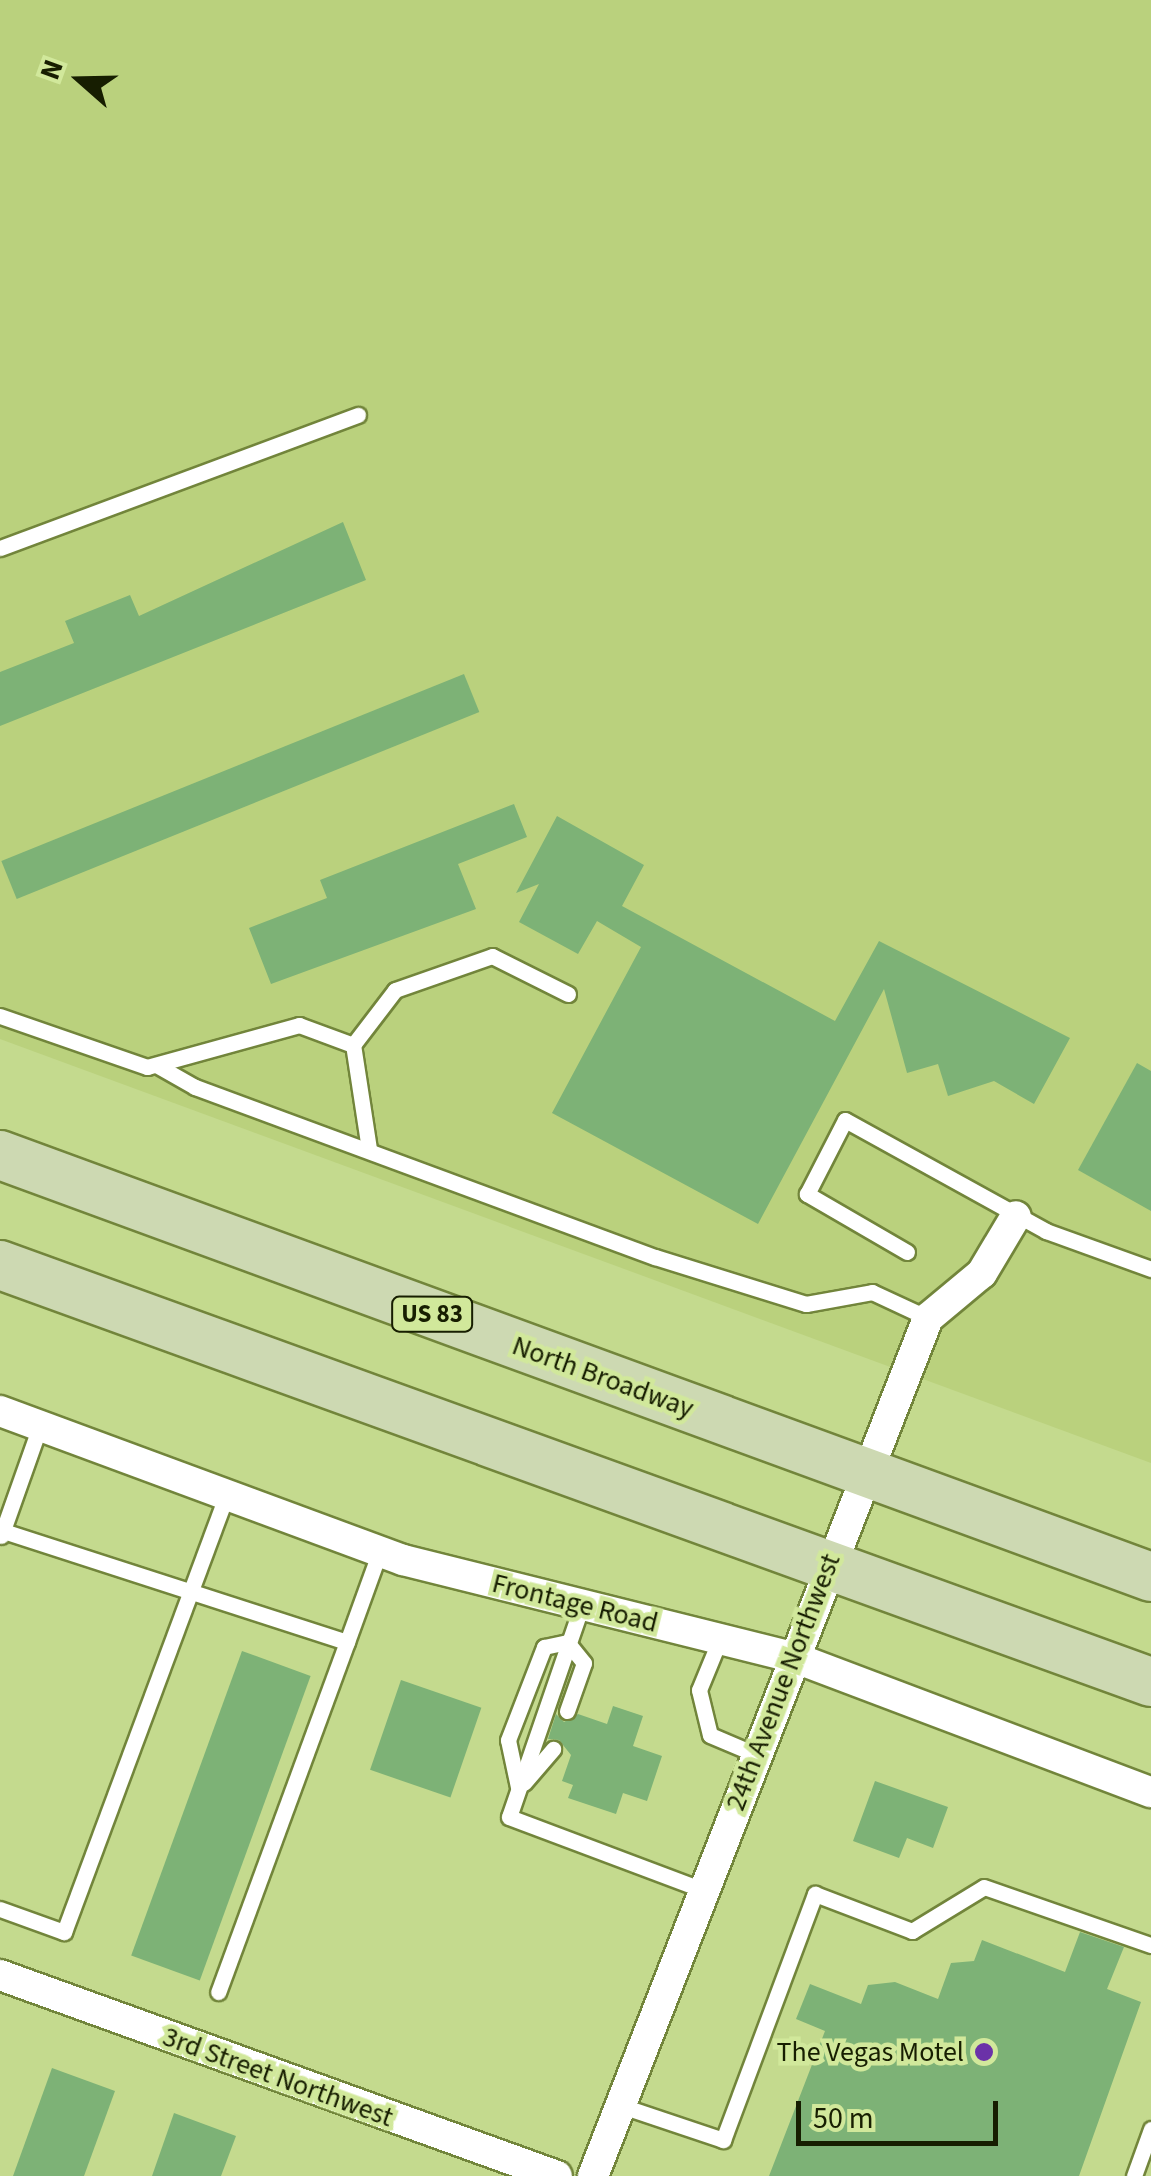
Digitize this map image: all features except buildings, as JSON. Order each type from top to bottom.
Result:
[{"type":"main road","name":"North Broadway","points":[[0,1155],[1151,1577]]},
{"type":"main road","points":[[0,1264],[826,1568],[1151,1682]]},
{"type":"street","name":"24th Avenue Northwest","points":[[593,2176],[826,1568],[928,1318],[982,1274],[1016,1216]]},
{"type":"street","name":"Frontage Road","points":[[0,1411],[380,1551],[793,1657],[1151,1792]]},
{"type":"street","name":"3rd Street Northwest","points":[[0,1975],[557,2176]]},
{"type":"lane","points":[[0,548],[358,415]]},
{"type":"lane","points":[[369,1149],[353,1044],[395,990],[471,957],[512,961],[568,994]]},
{"type":"lane","points":[[0,1016],[114,1059],[158,1066],[195,1087],[655,1258],[806,1304],[872,1292],[928,1318]]},
{"type":"lane","points":[[158,1066],[299,1024],[353,1044]]},
{"type":"lane","points":[[907,1252],[807,1194],[846,1120],[1016,1216],[1151,1269]]},
{"type":"lane","points":[[40,1426],[2,1535],[346,1642]]},
{"type":"lane","points":[[0,1908],[64,1932],[227,1493]]},
{"type":"lane","points":[[218,1992],[380,1551]]},
{"type":"lane","points":[[582,1604],[509,1817],[703,1890]]},
{"type":"lane","points":[[720,1639],[699,1690],[710,1735],[756,1754]]},
{"type":"lane","points":[[566,1642],[584,1663],[566,1710]]},
{"type":"lane","points":[[518,1790],[508,1740],[544,1647],[566,1642]]},
{"type":"lane","points":[[518,1790],[552,1749]]},
{"type":"lane","points":[[619,2105],[723,2140],[815,1894],[912,1930],[984,1887],[1151,1945]]},
{"type":"lane","points":[[1134,2176],[1151,2129]]},
{"type":"shaded area","points":[[0,0],[1151,0],[1151,1463],[0,1039]]},
{"type":"place","name":"The Vegas Motel","points":[[984,2052]]}]
